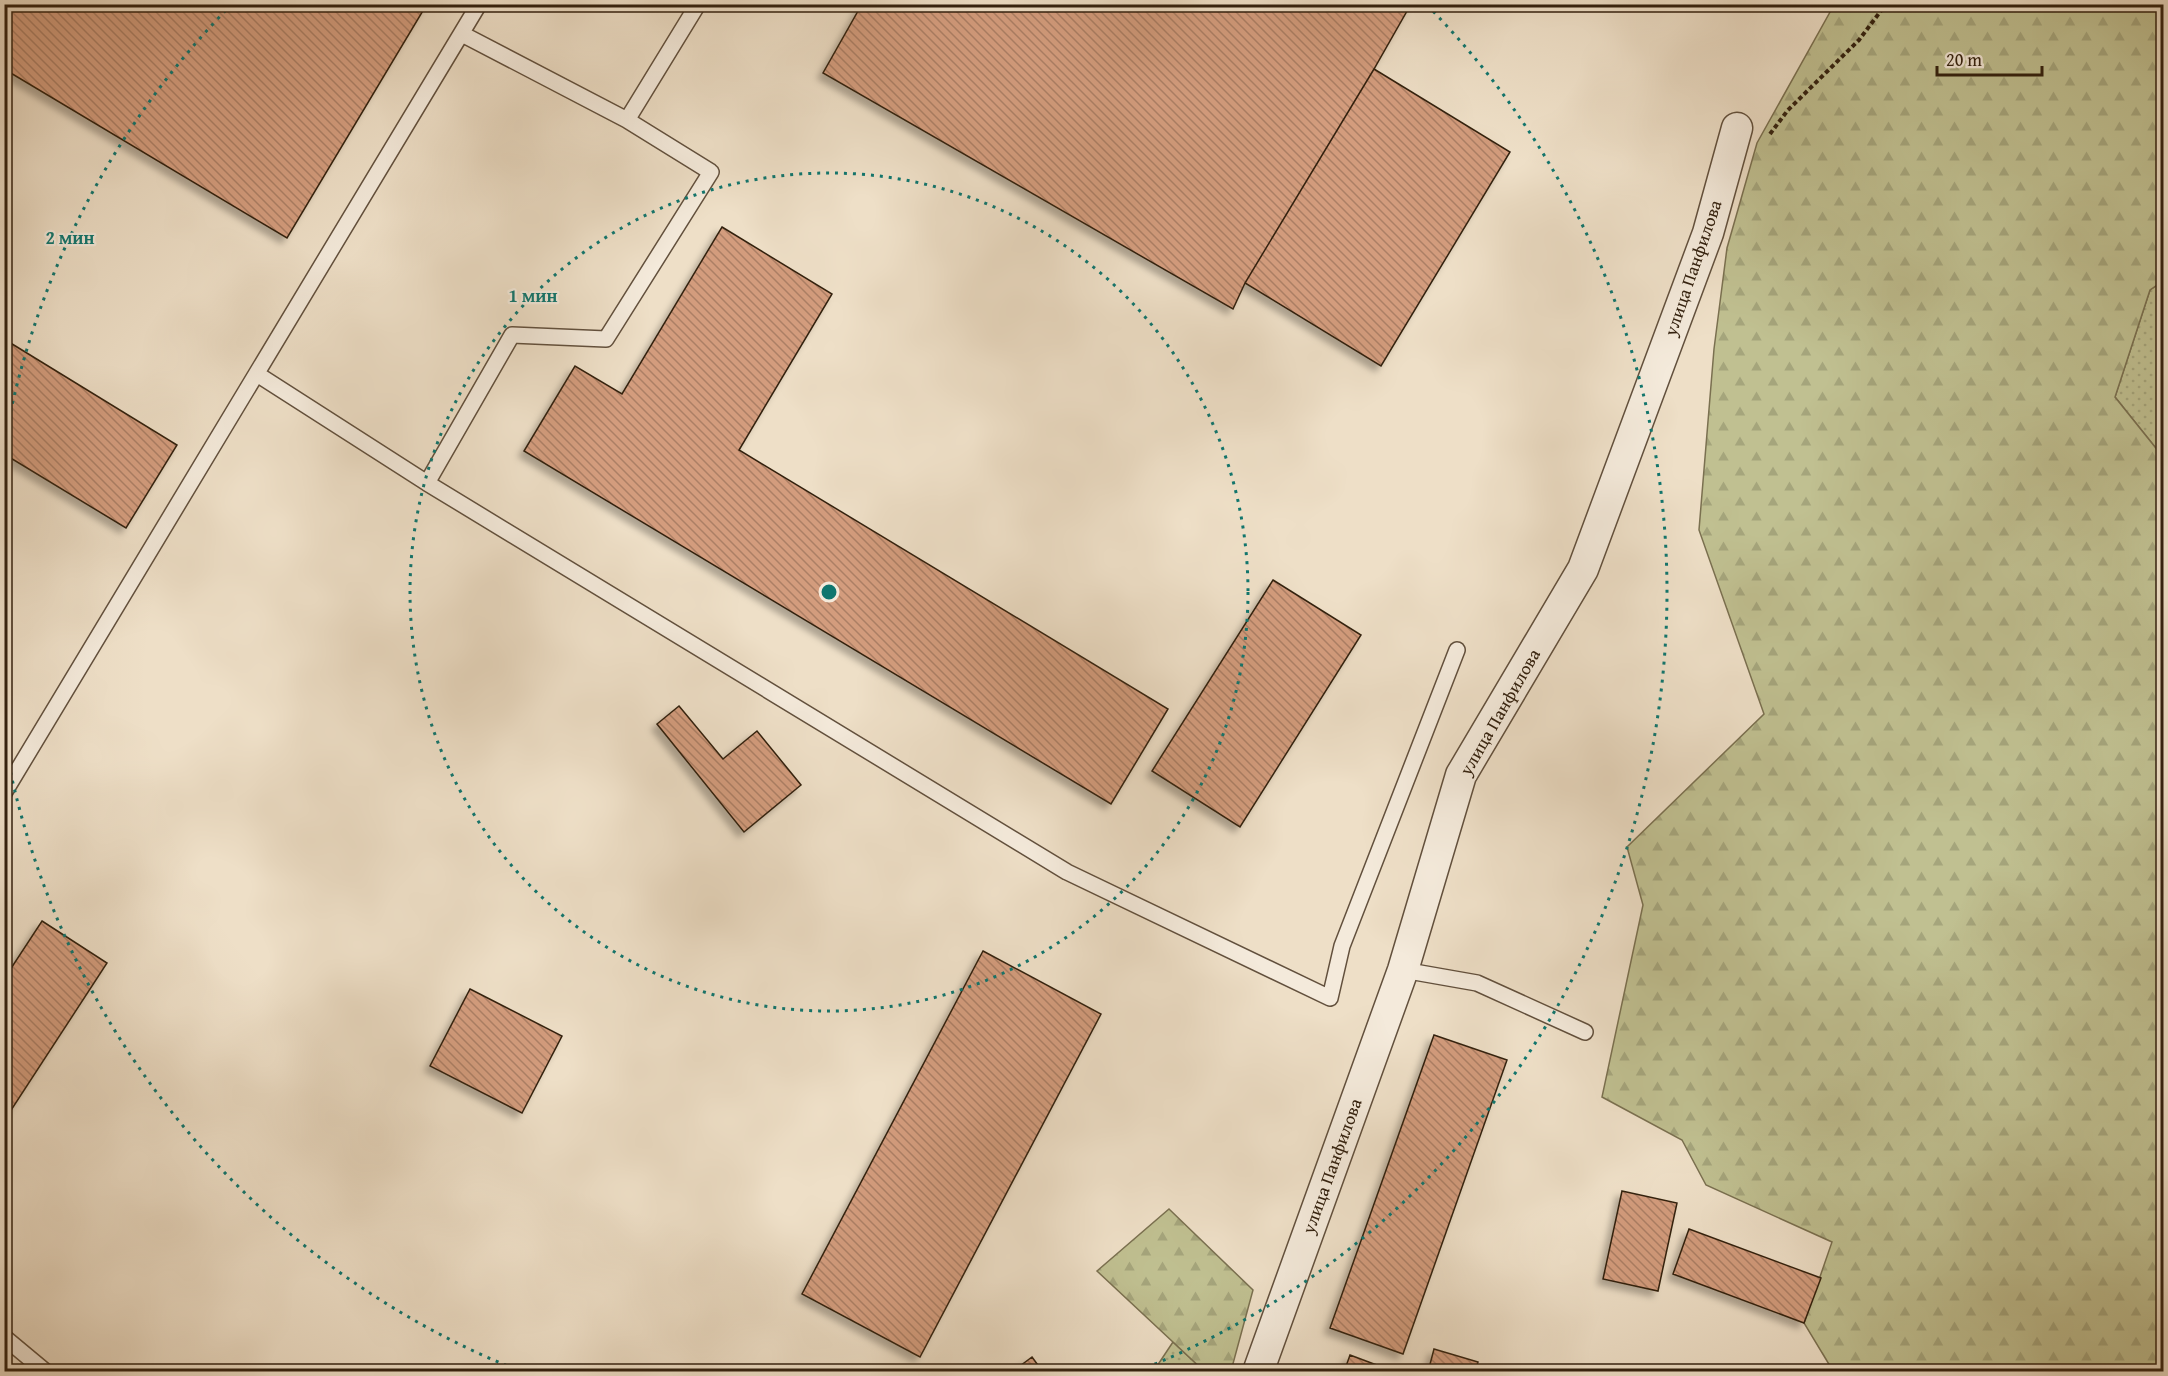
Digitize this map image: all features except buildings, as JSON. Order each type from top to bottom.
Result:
[{"type":"street","name":"улица Панфилова","points":[[1258,1371],[1403,970],[1461,774],[1583,569],[1708,233],[1737,128]]},
{"type":"lane","points":[[4,793],[479,4]]},
{"type":"lane","points":[[627,120],[698,4]]},
{"type":"lane","points":[[427,483],[512,335],[606,339],[711,172],[627,120],[462,34]]},
{"type":"lane","points":[[257,374],[427,483],[1067,872],[1330,998],[1342,946],[1457,650]]},
{"type":"lane","points":[[1403,970],[1477,983],[1585,1032]]},
{"type":"lane","points":[[4,1337],[46,1371]]},
{"type":"path","points":[[1767,138],[1788,110],[1859,40],[1886,4]]},
{"type":"green space","points":[[1834,5],[2163,5],[2163,281],[2150,290],[2115,397],[2163,457],[2163,1371],[1833,1371],[1804,1323],[1832,1242],[1706,1185],[1682,1140],[1602,1097],[1643,905],[1627,847],[1764,714],[1699,530],[1714,349],[1727,248],[1757,143]]},
{"type":"green space","points":[[2163,281],[2163,457],[2115,397],[2150,290]]},
{"type":"green space","points":[[1169,1209],[1253,1290],[1231,1371],[1204,1371],[1097,1271]]},
{"type":"green space","points":[[1173,1342],[1204,1371],[1153,1372]]}]
